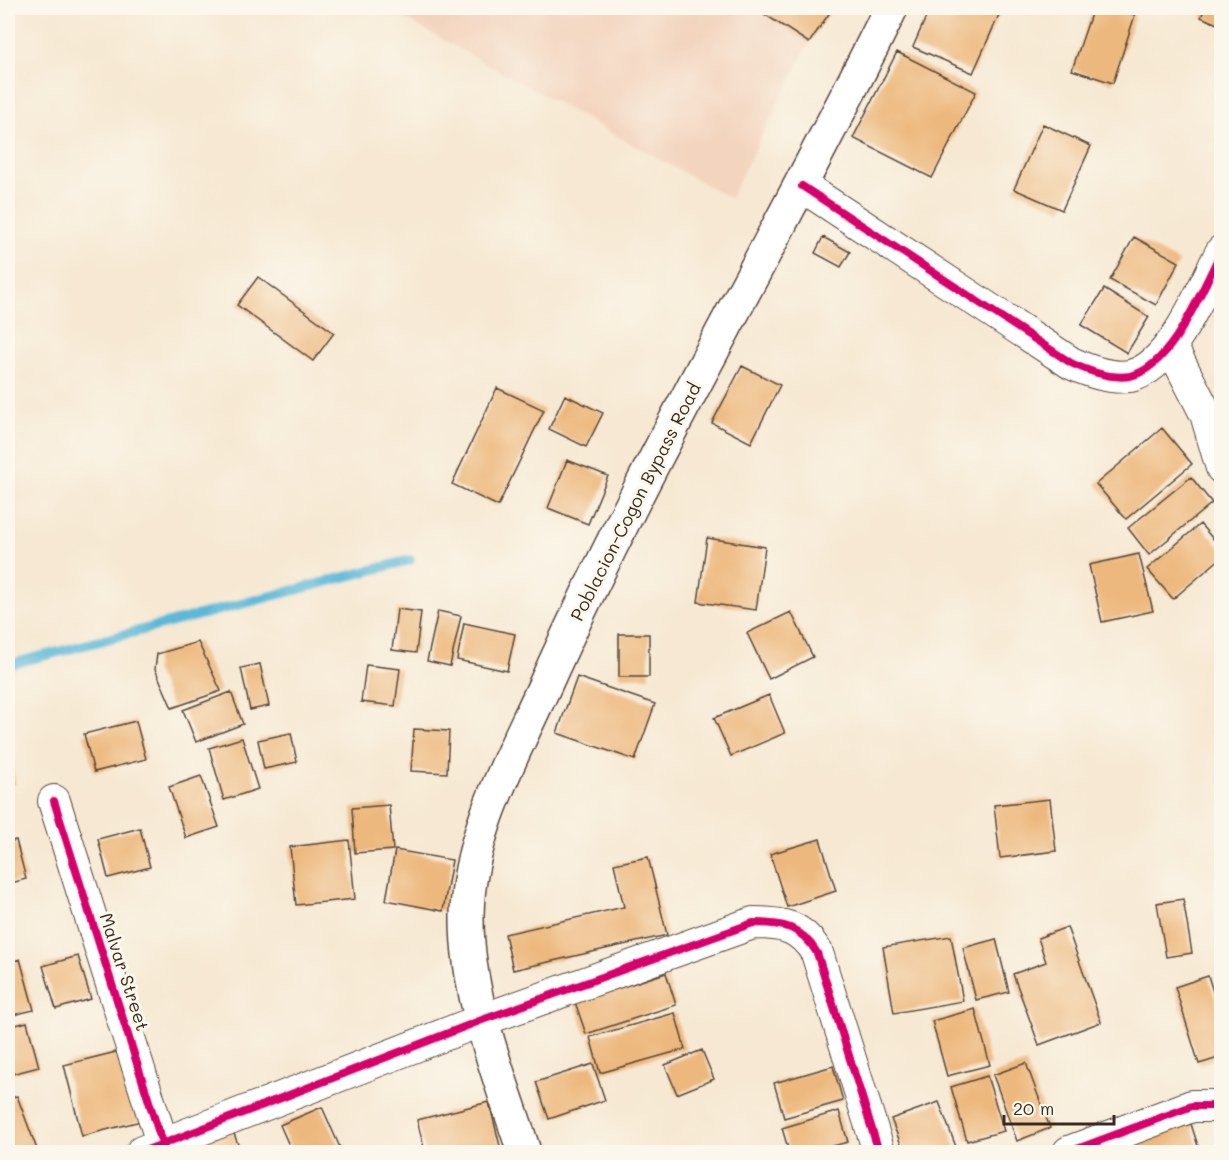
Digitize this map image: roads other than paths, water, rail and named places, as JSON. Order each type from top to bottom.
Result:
[{"type":"main road","name":"Poblacion-Cogon Bypass Road","points":[[524,1152],[482,1020],[470,969],[467,915],[472,864],[492,801],[620,528],[802,186],[891,8]]},
{"type":"street","points":[[802,186],[1079,367],[1108,375],[1129,376],[1150,367],[1171,346],[1221,251]]},
{"type":"street","points":[[1171,346],[1206,414],[1221,468]]},
{"type":"street","name":"Malvar Street","points":[[54,801],[157,1150]]},
{"type":"street","points":[[157,1150],[482,1020],[753,923],[772,923],[792,928],[808,937],[817,953],[879,1152]]},
{"type":"street","points":[[1069,1152],[1207,1106]]},
{"type":"waterway","points":[[8,665],[410,560]]}]
